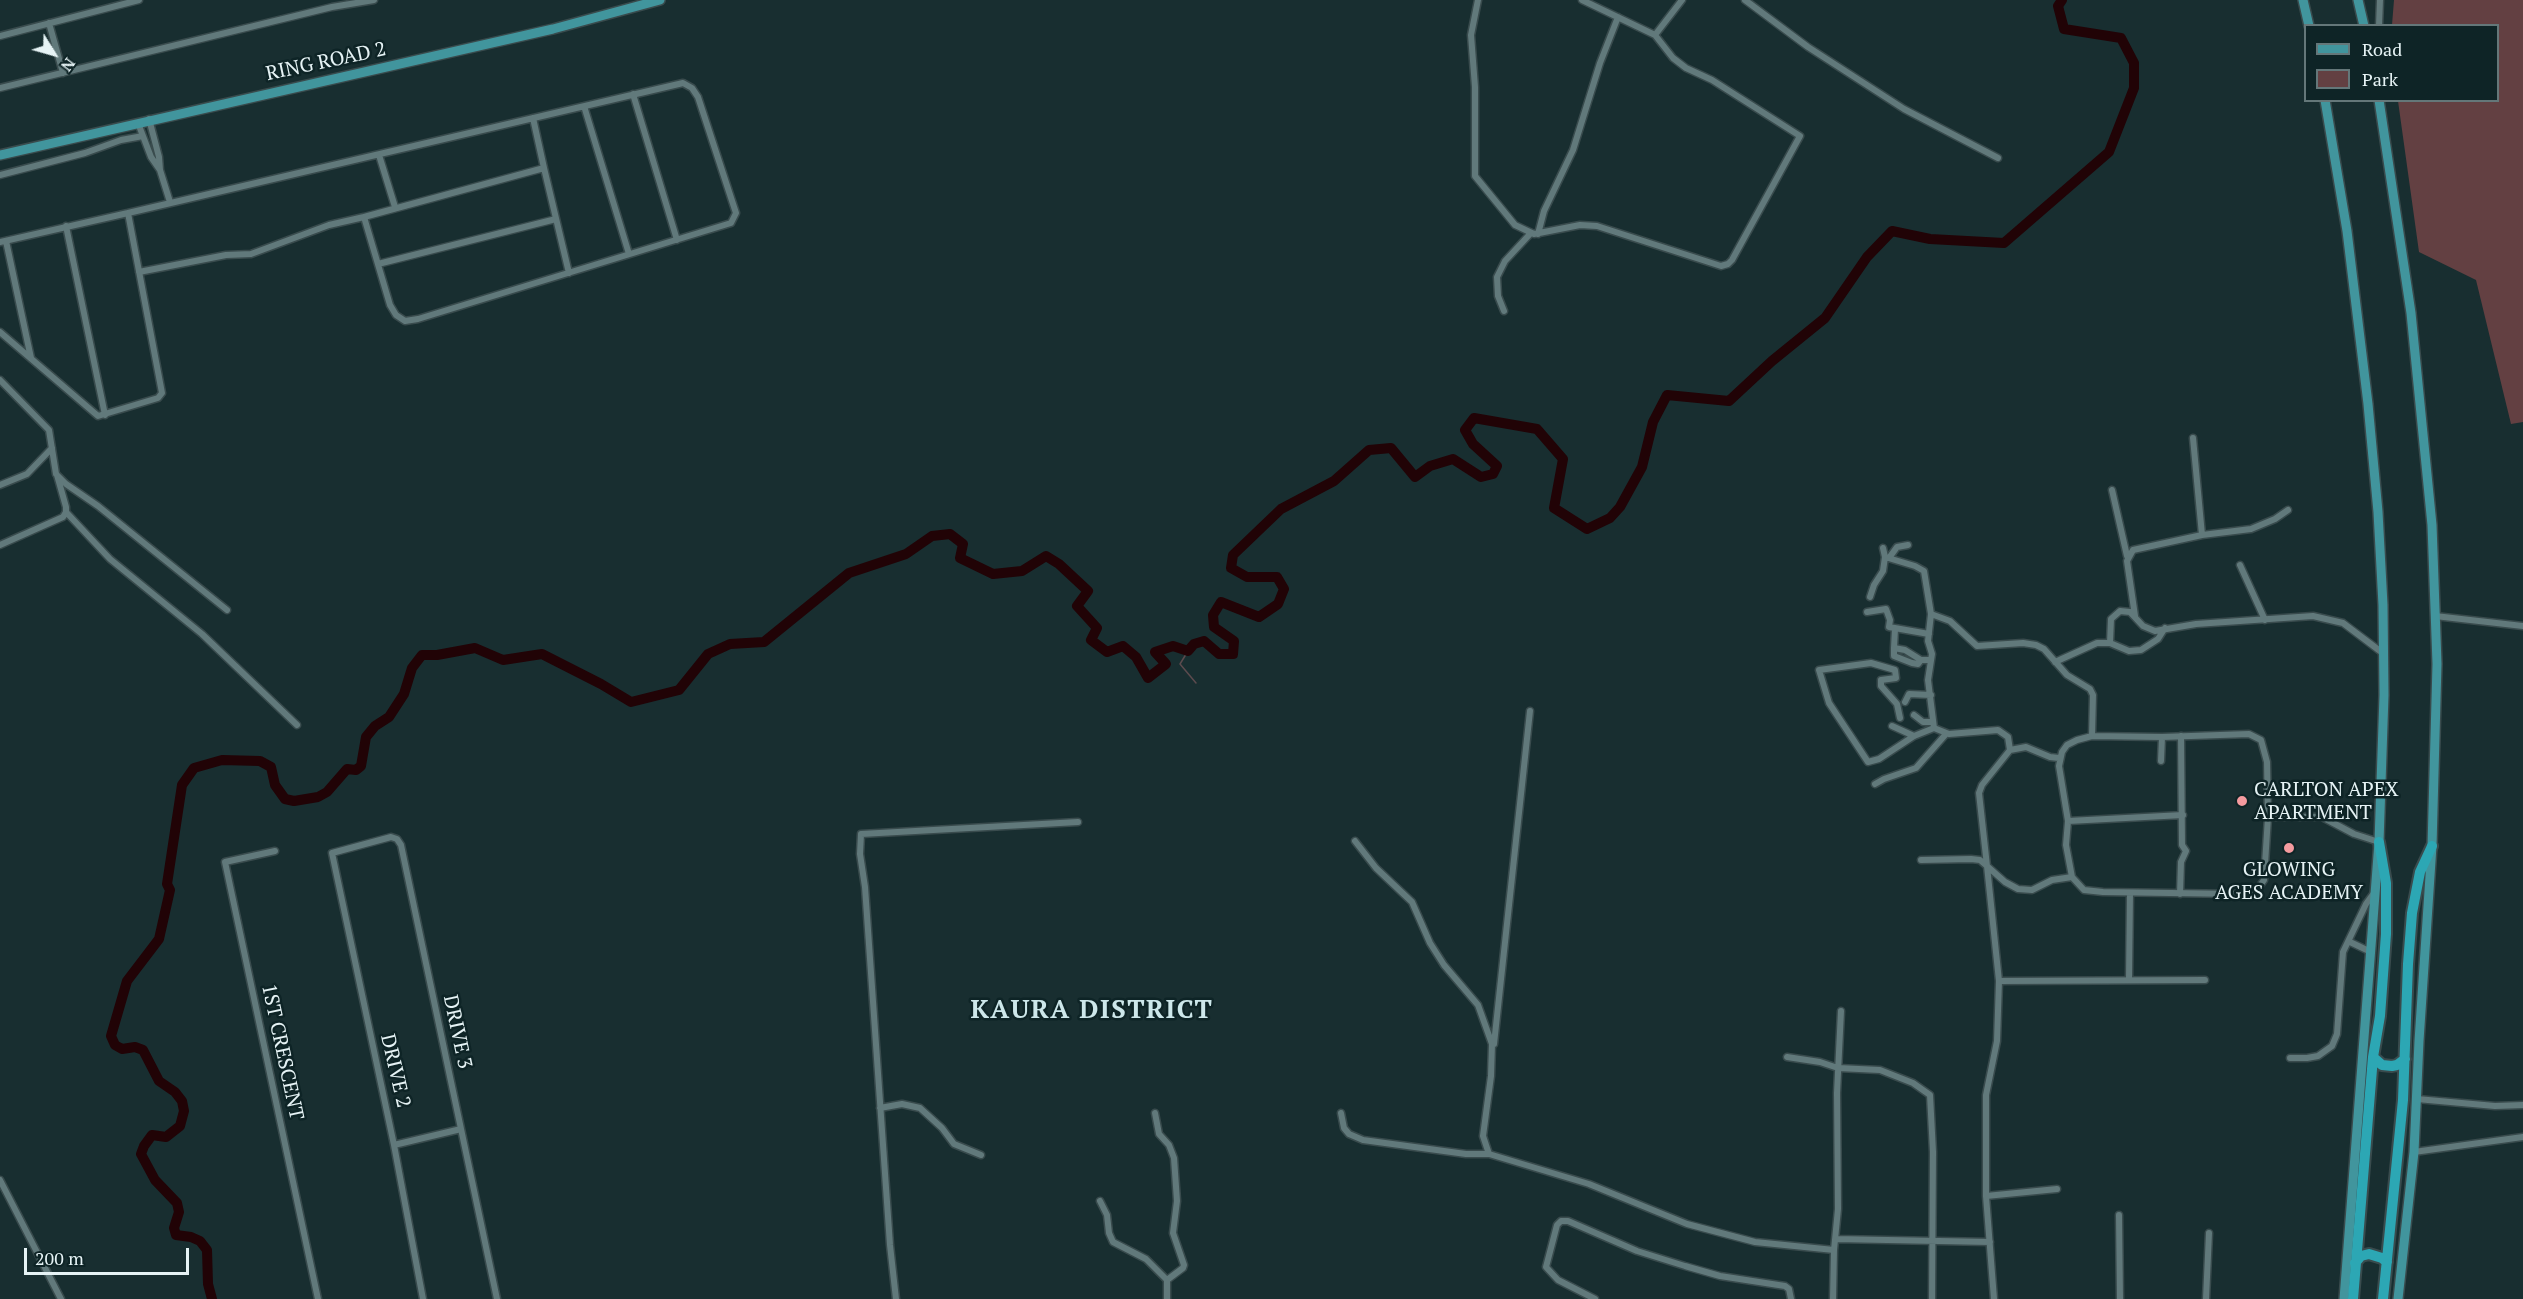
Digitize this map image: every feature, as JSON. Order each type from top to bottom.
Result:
[{"type":"highway","points":[[2354,1299],[2355,1263],[2373,1057],[2380,1016],[2386,934],[2386,883],[2379,842]]},
{"type":"highway","points":[[2383,1299],[2397,1174],[2413,902],[2420,872],[2432,846]]},
{"type":"highway","points":[[2373,1057],[2382,1065],[2397,1065],[2405,1059]]},
{"type":"highway","points":[[2355,1263],[2361,1256],[2369,1254],[2387,1262]]},
{"type":"main road","name":"RING ROAD 2","points":[[0,155],[553,29],[660,0]]},
{"type":"main road","points":[[2303,0],[2309,24]]},
{"type":"main road","points":[[2358,0],[2364,24]]},
{"type":"main road","points":[[2325,102],[2347,231],[2368,404],[2378,512],[2384,654],[2379,842],[2344,1299]]},
{"type":"main road","points":[[2379,102],[2411,313],[2431,513],[2435,616],[2437,753],[2432,846],[2414,1152],[2398,1299]]},
{"type":"street","points":[[0,36],[139,0]]},
{"type":"street","points":[[0,88],[331,4],[374,0]]},
{"type":"street","points":[[1478,0],[1471,35],[1475,87],[1474,176],[1515,225],[1530,234],[1588,225],[1721,266],[1732,260],[1800,136],[1712,80],[1686,68],[1673,58],[1655,35],[1581,0]]},
{"type":"street","points":[[1655,35],[1682,0]]},
{"type":"street","points":[[1745,0],[1808,47],[1904,109],[1998,158]]},
{"type":"street","points":[[2379,24],[2380,0]]},
{"type":"street","points":[[1538,234],[1544,211],[1573,150],[1600,63],[1618,17]]},
{"type":"street","points":[[49,23],[63,73]]},
{"type":"street","points":[[31,359],[3,241],[677,84],[686,84],[698,97],[736,213],[731,223],[418,319],[405,321],[396,315],[390,305],[364,217]]},
{"type":"street","points":[[633,94],[677,240]]},
{"type":"street","points":[[584,106],[629,254]]},
{"type":"street","points":[[533,118],[569,273]]},
{"type":"street","points":[[149,120],[170,202]]},
{"type":"street","points":[[138,122],[151,157],[160,170]]},
{"type":"street","points":[[0,175],[85,153],[121,140],[143,136]]},
{"type":"street","points":[[379,155],[395,207]]},
{"type":"street","points":[[139,272],[226,255],[251,254],[329,225],[544,168]]},
{"type":"street","points":[[0,332],[95,415],[105,415],[158,398],[162,393],[128,213]]},
{"type":"street","points":[[378,264],[556,219]]},
{"type":"street","points":[[66,226],[105,415]]},
{"type":"street","points":[[1504,311],[1498,296],[1497,277],[1505,261],[1530,234]]},
{"type":"street","points":[[0,380],[49,430],[66,512],[110,559],[202,634],[297,725]]},
{"type":"street","points":[[2193,438],[2202,535]]},
{"type":"street","points":[[0,485],[27,474],[51,448]]},
{"type":"street","points":[[57,474],[227,610]]},
{"type":"street","points":[[2112,490],[2127,557],[2136,617]]},
{"type":"street","points":[[2127,557],[2133,550],[2140,547],[2179,542],[2202,535],[2251,529],[2275,519],[2288,510]]},
{"type":"street","points":[[0,545],[63,517],[66,512]]},
{"type":"street","points":[[1870,597],[1887,558],[1898,547],[1908,545]]},
{"type":"street","points":[[1883,548],[1887,558]]},
{"type":"street","points":[[1887,558],[1924,571],[1931,614],[1929,634],[1932,654],[1928,680],[1934,725]]},
{"type":"street","points":[[2240,565],[2265,620]]},
{"type":"street","points":[[1867,612],[1886,609],[1887,618],[1890,620],[1889,627],[1929,634]]},
{"type":"street","points":[[2110,643],[2111,619],[2115,613],[2127,611],[2148,630],[2313,616],[2336,620],[2384,654]]},
{"type":"street","points":[[1931,614],[1950,621],[1977,646],[2023,643],[2036,645],[2067,675],[2090,689],[2093,695],[2092,736]]},
{"type":"street","points":[[2435,616],[2523,626]]},
{"type":"street","points":[[2055,662],[2097,643],[2110,643],[2129,651],[2141,650],[2158,639],[2165,628]]},
{"type":"street","points":[[1895,629],[1894,656],[1912,663],[1930,660]]},
{"type":"street","points":[[1900,718],[1897,704],[1881,686],[1881,680],[1896,678],[1895,670],[1871,663],[1819,670],[1829,703],[1868,762],[1880,759],[1934,725]]},
{"type":"street","points":[[1905,702],[1909,694],[1931,695]]},
{"type":"street","points":[[1489,1154],[1483,1136],[1530,711]]},
{"type":"street","points":[[1914,715],[1946,734],[1998,730],[2008,737],[2010,750]]},
{"type":"street","points":[[1892,726],[1914,736]]},
{"type":"street","points":[[1875,784],[1916,768],[1946,734]]},
{"type":"street","points":[[2249,734],[2258,737],[2266,753],[2268,818],[2264,880],[2259,888],[2238,894],[2130,893],[2084,890],[2072,877],[2065,836],[2068,821],[2059,758],[2067,745],[2092,736],[2162,737],[2249,734]]},
{"type":"street","points":[[2180,894],[2181,862],[2186,851],[2182,845],[2181,736]]},
{"type":"street","points":[[2161,761],[2162,737]]},
{"type":"street","points":[[1994,1299],[1986,1196],[1986,1095],[1997,1041],[1999,981],[1979,793],[1982,785],[2010,750],[2025,747],[2050,757],[2059,758]]},
{"type":"street","points":[[2068,821],[2183,815]]},
{"type":"street","points":[[2268,818],[2322,817],[2354,834],[2379,842]]},
{"type":"street","points":[[896,1299],[890,1245],[865,887],[860,854],[861,834],[1078,822]]},
{"type":"street","name":"DRIVE 3","points":[[332,851],[391,837],[399,841],[497,1299]]},
{"type":"street","points":[[1355,841],[1376,868],[1412,902],[1430,943],[1444,965],[1478,1005],[1492,1044],[1493,1054]]},
{"type":"street","name":"1ST CRESCENT","points":[[275,851],[225,862],[318,1299]]},
{"type":"street","name":"DRIVE 2","points":[[332,851],[394,1145],[423,1299]]},
{"type":"street","points":[[1921,860],[1980,860],[2005,882],[2025,891],[2032,891],[2052,880],[2072,877]]},
{"type":"street","points":[[2129,979],[2130,893]]},
{"type":"street","points":[[2290,1058],[2318,1056],[2332,1046],[2337,1034],[2343,952],[2350,942],[2366,904],[2375,893]]},
{"type":"street","points":[[2350,942],[2371,952]]},
{"type":"street","points":[[1999,981],[2205,980]]},
{"type":"street","points":[[1833,1299],[1838,1209],[1838,1068],[1841,1011]]},
{"type":"street","points":[[1787,1057],[1820,1062],[1838,1068],[1880,1070],[1913,1083],[1930,1095],[1932,1299]]},
{"type":"street","points":[[2416,1099],[2495,1106],[2523,1105]]},
{"type":"street","points":[[880,1108],[902,1104],[920,1108],[942,1128],[954,1144],[981,1155]]},
{"type":"street","points":[[1155,1113],[1159,1134],[1169,1145],[1174,1158],[1177,1201],[1173,1233],[1184,1265],[1167,1280]]},
{"type":"street","points":[[1341,1113],[1342,1123],[1347,1131],[1363,1140],[1466,1154],[1489,1154],[1589,1184],[1687,1224],[1755,1242],[1834,1250]]},
{"type":"street","points":[[394,1145],[460,1129]]},
{"type":"street","points":[[2414,1152],[2523,1137]]},
{"type":"street","points":[[0,1180],[61,1299]]},
{"type":"street","points":[[1986,1196],[2056,1189]]},
{"type":"street","points":[[1100,1201],[1107,1215],[1109,1233],[1113,1242],[1146,1259],[1167,1280],[1167,1299]]},
{"type":"street","points":[[2119,1215],[2120,1299]]},
{"type":"street","points":[[1595,1299],[1558,1280],[1545,1267],[1557,1225],[1561,1221],[1568,1221],[1636,1251],[1685,1266],[1720,1276],[1785,1286],[1789,1289],[1791,1299]]},
{"type":"street","points":[[2206,1299],[2209,1233]]},
{"type":"street","points":[[1836,1239],[1990,1242]]},
{"type":"green space","points":[[2394,0],[2523,0],[2523,422],[2511,424],[2476,280],[2419,252],[2398,102],[2499,102],[2499,24],[2392,24]]},
{"type":"waterway","points":[[212,1299],[208,1284],[207,1250],[200,1241],[176,1235],[174,1228],[179,1212],[177,1203],[155,1180],[141,1154],[152,1135],[166,1137],[180,1126],[184,1111],[182,1101],[175,1092],[159,1081],[143,1050],[135,1047],[122,1049],[115,1045],[111,1036],[127,981],[159,939],[170,890],[167,884],[182,785],[194,768],[222,760],[260,761],[271,767],[275,785],[285,799],[294,801],[318,797],[327,792],[347,769],[356,770],[361,766],[366,737],[375,726],[389,717],[404,694],[412,668],[422,655],[437,655],[475,648],[503,660],[542,654],[631,702],[679,690],[708,654],[730,644],[764,642],[849,573],[906,554],[932,536],[950,534],[963,544],[960,558],[993,574],[1022,571],[1046,556],[1059,564],[1088,591],[1077,606],[1097,628],[1091,640],[1107,652],[1123,646],[1136,657],[1148,678],[1166,664],[1155,652],[1173,646],[1188,651],[1194,644],[1204,641],[1219,654],[1233,654],[1234,641],[1214,627],[1213,615],[1221,602],[1259,617],[1278,604],[1284,589],[1277,577],[1247,577],[1231,568],[1233,555],[1281,509],[1334,481],[1369,450],[1391,448],[1415,477],[1430,466],[1453,459],[1481,477],[1493,474],[1497,466],[1473,444],[1465,430],[1474,418],[1537,429],[1563,459],[1554,508],[1587,529],[1610,518],[1620,507],[1642,467],[1653,422],[1667,395],[1729,401],[1772,361],[1825,318],[1867,257],[1892,231],[1930,239],[2004,243],[2109,152],[2134,88],[2134,63],[2121,38],[2064,29],[2058,6],[2062,0]]},
{"type":"waterway","points":[[1188,651],[1180,664],[1196,683]]},
{"type":"place","name":"CARLTON APEX APARTMENT","points":[[2242,801]]},
{"type":"place","name":"GLOWING AGES ACADEMY","points":[[2289,848]]},
{"type":"district","name":"KAURA DISTRICT","points":[[1092,1011]]}]
